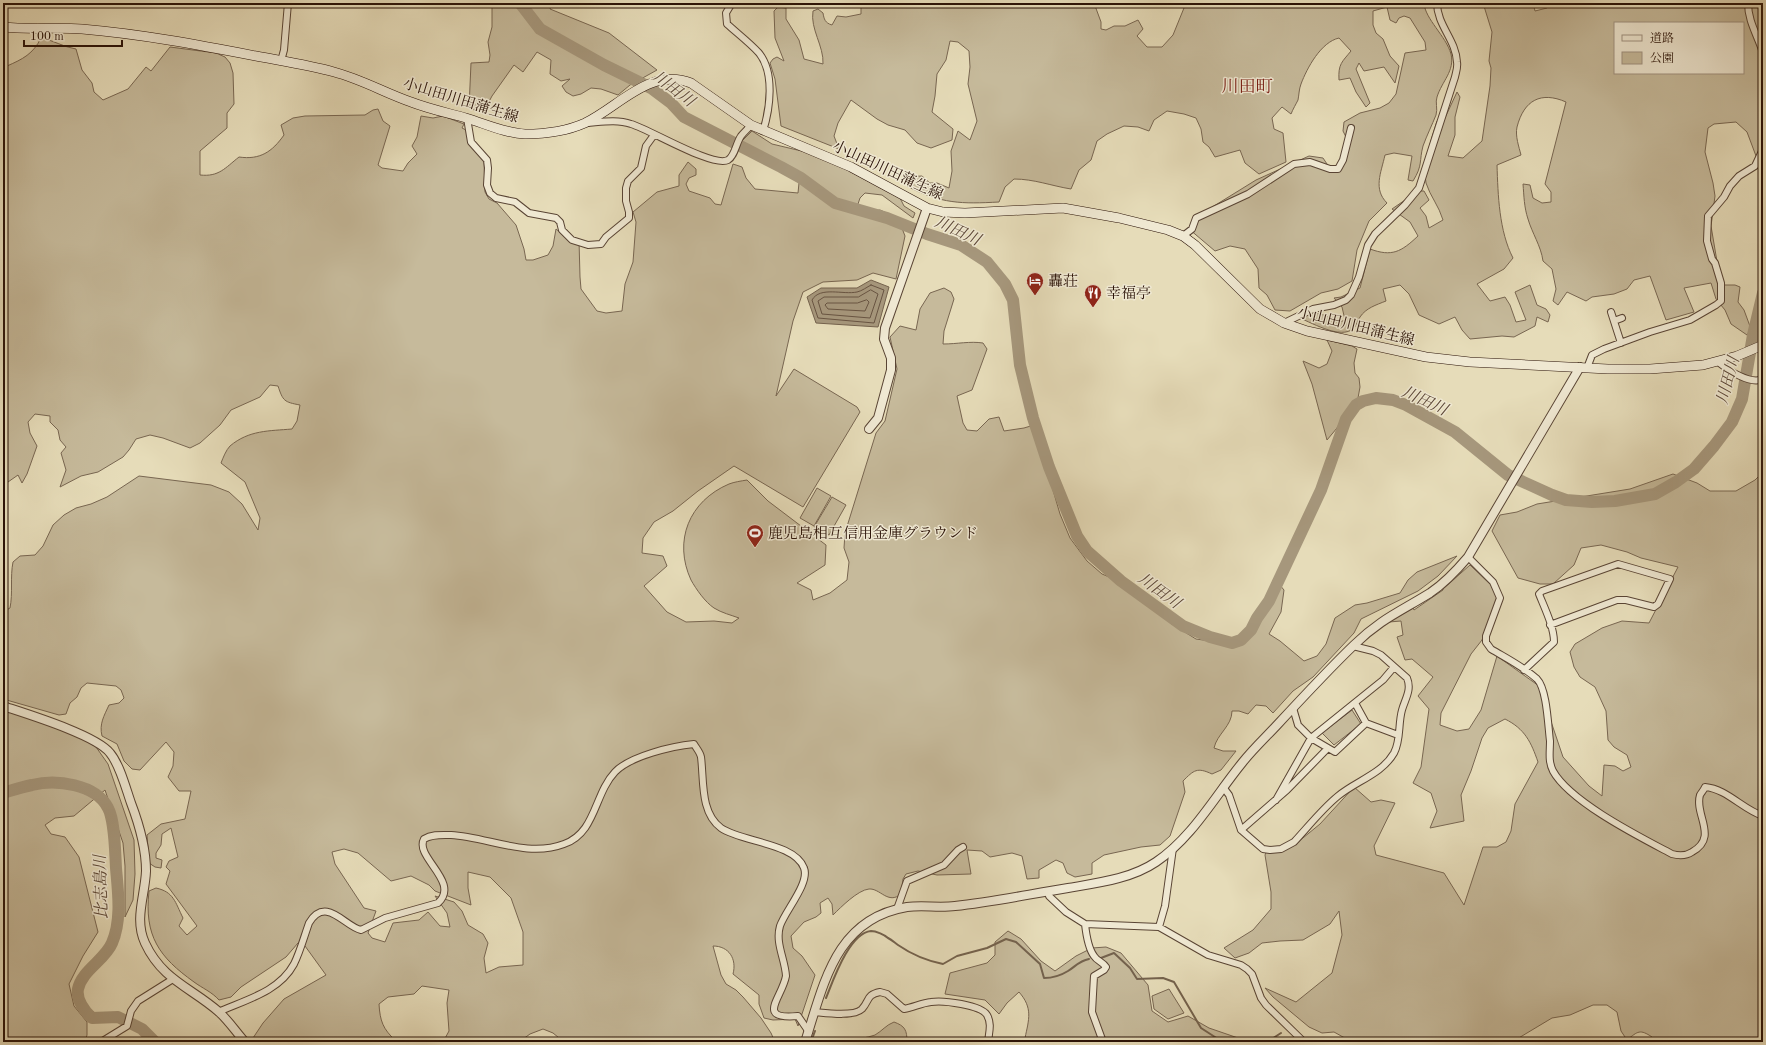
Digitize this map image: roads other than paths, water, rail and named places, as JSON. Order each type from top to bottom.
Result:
[{"type":"main road","name":"小山田川田蒲生線","points":[[3,28],[60,28],[98,31],[208,46],[346,76],[412,103],[467,118],[494,128],[526,134],[550,133],[584,123],[602,114],[638,90],[657,80],[677,79],[691,83],[751,125],[851,167],[926,211],[965,213],[1045,208],[1073,209],[1150,225],[1183,236],[1205,254],[1253,304],[1270,316],[1284,323],[1307,331],[1426,357],[1470,362],[1650,369],[1703,365],[1718,362],[1763,346]]},
{"type":"street","points":[[281,61],[284,50],[288,3]]},
{"type":"street","points":[[732,3],[726,13],[727,24],[760,54],[768,72],[770,102],[763,131]]},
{"type":"street","points":[[1284,323],[1313,309],[1340,302],[1352,295],[1368,245],[1375,234],[1405,205],[1419,188],[1453,84],[1457,62],[1453,44],[1440,22],[1437,11],[1437,3]]},
{"type":"street","points":[[1748,3],[1748,14],[1752,28],[1760,43],[1763,54]]},
{"type":"street","points":[[467,118],[471,142],[487,160],[487,185],[490,193],[496,198],[515,202],[529,213],[556,218],[560,222],[562,230],[572,240],[588,245],[601,244],[606,237],[629,218],[630,212],[626,202],[626,188],[628,181],[641,168],[646,146],[654,135]]},
{"type":"street","points":[[584,123],[630,123],[702,156],[726,162],[731,158],[740,137],[751,125]]},
{"type":"street","points":[[1183,236],[1192,229],[1196,218],[1248,194],[1294,164],[1310,162],[1330,170],[1338,169],[1351,128]]},
{"type":"street","points":[[805,1042],[832,964],[846,941],[863,925],[881,915],[897,909],[909,907],[953,906],[1107,881],[1131,874],[1157,862],[1173,848],[1196,823],[1253,750],[1353,646],[1382,621],[1431,592],[1447,580],[1468,557],[1583,367],[1592,355],[1620,343],[1690,320],[1721,301],[1721,283],[1707,241],[1708,216],[1739,176],[1755,166],[1763,149]]},
{"type":"street","points":[[869,429],[878,418],[891,370],[891,358],[884,339],[885,328],[926,211]]},
{"type":"street","points":[[1610,312],[1620,343]]},
{"type":"street","points":[[1614,321],[1622,318]]},
{"type":"street","points":[[1718,362],[1734,373],[1756,381],[1763,379]]},
{"type":"street","points":[[1468,557],[1493,582],[1500,598],[1486,636],[1486,642],[1491,649],[1537,680],[1543,690],[1550,742],[1549,758],[1554,771],[1565,786],[1578,798],[1628,831],[1672,854],[1679,856],[1689,855],[1697,850],[1704,838],[1705,824],[1700,808],[1700,795],[1705,788],[1716,788],[1755,814],[1763,816]]},
{"type":"street","points":[[1524,670],[1554,642],[1554,636],[1550,625],[1540,594],[1542,591],[1618,564],[1623,564],[1670,579],[1658,604],[1654,607],[1626,600],[1617,600],[1550,625]]},
{"type":"street","points":[[1223,787],[1229,795],[1241,830],[1263,849],[1276,850],[1286,848],[1294,842],[1338,796],[1374,773],[1388,761],[1397,746],[1401,714],[1409,689],[1409,684],[1407,678],[1380,654],[1353,646]]},
{"type":"street","points":[[1276,800],[1311,738],[1383,680],[1394,667]]},
{"type":"street","points":[[1355,703],[1366,723],[1398,735]]},
{"type":"street","points":[[3,706],[74,732],[102,746],[110,753],[124,783],[133,809],[144,854],[146,870],[139,916],[145,942],[151,954],[173,979],[218,1012],[245,1042]]},
{"type":"street","points":[[1293,708],[1298,725],[1311,738],[1335,752],[1366,723]]},
{"type":"street","points":[[218,1012],[267,991],[283,979],[296,959],[311,919],[320,914],[329,912],[338,914],[355,928],[362,930],[384,918],[441,900],[444,891],[439,875],[424,851],[422,845],[424,839],[440,835],[470,837],[522,848],[540,850],[566,844],[582,832],[590,821],[608,780],[620,768],[643,756],[671,748],[694,744],[701,756],[703,790],[708,810],[713,820],[721,828],[734,834],[788,852],[799,861],[804,868],[804,882],[781,925],[777,938],[786,976],[785,983],[774,1006],[774,1012],[783,1018],[798,1016],[809,1032]]},
{"type":"street","points":[[1241,830],[1287,790],[1328,748]]},
{"type":"street","points":[[897,909],[908,881],[944,865],[958,850],[963,847]]},
{"type":"street","points":[[1159,927],[1165,906],[1173,848]]},
{"type":"street","points":[[1048,891],[1049,896],[1066,912],[1085,924],[1159,927],[1208,956],[1247,969],[1252,974],[1261,998],[1266,1006],[1304,1042]]},
{"type":"street","points":[[1085,924],[1094,957],[1106,967],[1094,976],[1092,1012],[1103,1042]]},
{"type":"street","points":[[101,1042],[127,1026],[131,1011],[138,1001],[173,979]]},
{"type":"street","points":[[815,1012],[854,1013],[862,1009],[869,997],[880,992],[887,994],[904,1008],[931,1002],[951,1003],[980,1009],[986,1014],[990,1023],[988,1042]]},
{"type":"water","points":[[871,280],[889,287],[878,327],[816,323],[807,297],[821,288],[857,288]]},
{"type":"waterway","name":"川田川","points":[[520,3],[540,29],[604,65],[651,88],[671,103],[684,117],[801,178],[835,203],[887,218],[927,234],[961,245],[987,262],[1005,284],[1013,300],[1020,365],[1033,418],[1049,467],[1077,536],[1087,551],[1121,581],[1183,626],[1210,637],[1232,643],[1241,640],[1251,630],[1257,618],[1269,601],[1321,490],[1346,419],[1356,405],[1363,401],[1376,398],[1393,400],[1406,405],[1455,432],[1508,475],[1566,500],[1592,502],[1615,501],[1655,494],[1676,482],[1694,469],[1732,422],[1742,399],[1753,335],[1763,293]]},
{"type":"waterway","name":"川田川","points":[[1752,341],[1758,343]]},
{"type":"waterway","name":"比志島川","points":[[3,793],[42,783],[63,783],[74,785],[94,793],[108,808],[112,821],[114,837],[118,896],[117,925],[109,949],[80,982],[78,997],[86,1012],[92,1018],[118,1017],[142,1029],[155,1042]]},
{"type":"waterway","points":[[826,998],[849,949],[863,934],[871,931],[883,934],[914,954],[943,964],[957,956],[987,948],[1006,939],[1016,942],[1040,964],[1044,978],[1062,974],[1080,962],[1089,959]]},
{"type":"waterway","points":[[1101,958],[1114,953],[1130,968],[1137,979],[1163,978],[1174,982],[1201,1028],[1218,1039],[1233,1042]]},
{"type":"waterway","points":[[811,1042],[815,1031]]},
{"type":"waterway","points":[[1267,1042],[1281,1033]]},
{"type":"place","name":"轟荘","points":[[1035,296]]},
{"type":"place","name":"幸福亭","points":[[1093,308]]},
{"type":"place","name":"鹿児島相互信用金庫グラウンド","points":[[755,548]]},
{"type":"district","name":"川田町","points":[[1247,86]]}]
